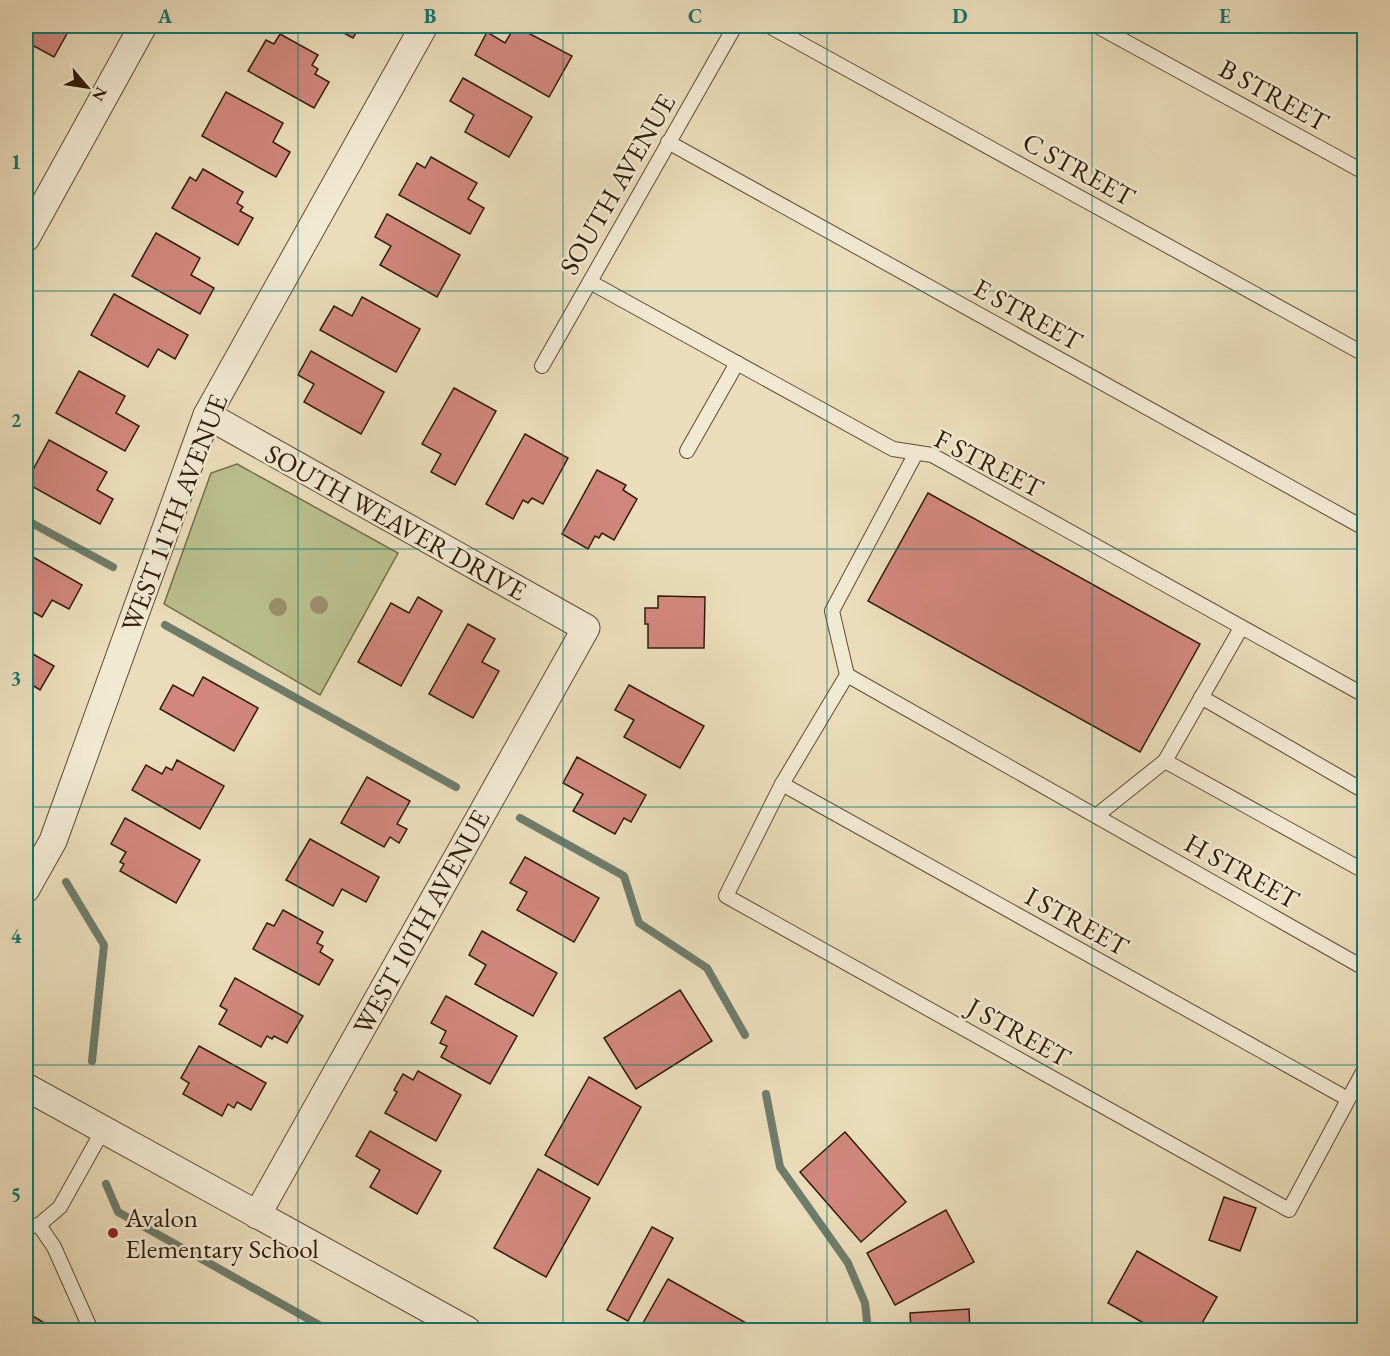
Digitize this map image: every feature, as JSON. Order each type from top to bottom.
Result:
[{"type":"street","points":[[26,238],[143,26]]},
{"type":"street","name":"WEST 11TH AVENUE","points":[[26,889],[53,841],[207,415],[424,26]]},
{"type":"street","name":"SOUTH WEAVER DRIVE","points":[[207,415],[586,628]]},
{"type":"street","name":"WEST 10TH AVENUE","points":[[257,1215],[586,628]]},
{"type":"street","points":[[26,1087],[467,1330]]},
{"type":"lane","name":"SOUTH AVENUE","points":[[542,366],[735,26]]},
{"type":"lane","name":"C STREET","points":[[769,26],[1365,354]]},
{"type":"lane","name":"B STREET","points":[[1097,26],[1365,172]]},
{"type":"lane","name":"E STREET","points":[[669,142],[1365,528]]},
{"type":"lane","name":"F STREET","points":[[590,282],[893,449],[932,455],[1365,695]]},
{"type":"lane","points":[[687,451],[737,363]]},
{"type":"lane","points":[[782,784],[847,675],[832,611],[916,453]]},
{"type":"lane","points":[[1096,816],[1165,761],[1241,628]]},
{"type":"lane","name":"H STREET","points":[[847,675],[1365,968]]},
{"type":"lane","points":[[1201,697],[1365,791]]},
{"type":"lane","points":[[1165,761],[1365,871]]},
{"type":"lane","name":"J STREET","points":[[782,784],[726,896],[1289,1210],[1348,1099]]},
{"type":"lane","name":"I STREET","points":[[782,784],[1348,1099]]},
{"type":"lane","points":[[1348,1099],[1365,1070]]},
{"type":"lane","points":[[91,1330],[54,1247],[32,1226],[60,1206],[103,1130]]},
{"type":"green space","points":[[237,464],[398,553],[320,695],[164,604],[211,473]]},
{"type":"building","points":[[26,26],[61,26],[69,30],[54,57],[34,46],[26,62]]},
{"type":"building","points":[[331,26],[360,26],[353,38]]},
{"type":"building","points":[[515,26],[572,56],[549,97],[475,55],[487,32],[505,43]]},
{"type":"building","points":[[280,34],[318,55],[312,65],[318,69],[315,74],[329,82],[314,108],[248,71],[266,40],[274,44]]},
{"type":"building","points":[[463,78],[532,117],[509,157],[465,132],[474,115],[450,101]]},
{"type":"building","points":[[226,92],[283,123],[273,142],[290,152],[276,177],[202,136]]},
{"type":"building","points":[[431,157],[477,183],[468,199],[484,208],[470,234],[399,195],[417,163],[425,168]]},
{"type":"building","points":[[203,169],[243,192],[237,203],[243,207],[240,211],[253,218],[238,245],[172,208],[190,177],[196,181]]},
{"type":"building","points":[[387,214],[460,255],[437,297],[380,265],[391,246],[375,237]]},
{"type":"building","points":[[156,233],[200,258],[191,275],[214,288],[200,314],[132,276]]},
{"type":"building","points":[[114,294],[188,335],[175,359],[158,349],[148,367],[91,335]]},
{"type":"building","points":[[362,297],[420,329],[396,372],[320,330],[334,306],[352,316]]},
{"type":"building","points":[[311,351],[384,392],[361,434],[304,402],[314,384],[298,375]]},
{"type":"building","points":[[79,371],[125,396],[116,413],[139,426],[125,451],[56,413]]},
{"type":"building","points":[[454,388],[496,411],[455,485],[431,472],[441,454],[422,444]]},
{"type":"building","points":[[525,434],[568,458],[543,504],[532,498],[528,503],[523,500],[513,519],[486,504]]},
{"type":"building","points":[[49,440],[107,472],[97,490],[113,499],[100,524],[26,483]]},
{"type":"building","points":[[597,470],[626,485],[623,490],[637,499],[614,540],[602,533],[599,538],[595,536],[588,549],[562,534]]},
{"type":"building","points":[[928,493],[1200,644],[1140,752],[868,601]]},
{"type":"building","points":[[26,553],[82,585],[69,609],[52,600],[42,617],[26,608]]},
{"type":"building","points":[[658,596],[705,597],[704,648],[648,648],[645,608],[658,608]]},
{"type":"building","points":[[418,597],[442,611],[401,686],[358,662],[391,603],[409,613]]},
{"type":"building","points":[[468,624],[495,639],[482,662],[499,671],[473,718],[429,694]]},
{"type":"building","points":[[26,650],[54,666],[40,690],[26,681]]},
{"type":"building","points":[[203,677],[258,708],[234,751],[160,709],[173,685],[193,696]]},
{"type":"building","points":[[629,685],[704,726],[680,768],[624,737],[634,720],[615,710]]},
{"type":"building","points":[[577,757],[646,795],[631,822],[624,818],[615,834],[573,811],[583,794],[563,783]]},
{"type":"building","points":[[177,760],[224,786],[200,829],[132,790],[146,765],[162,774],[166,767],[172,770]]},
{"type":"building","points":[[367,777],[410,801],[397,824],[407,829],[399,843],[390,837],[384,847],[341,823]]},
{"type":"building","points":[[125,818],[200,860],[176,903],[120,871],[124,864],[120,862],[126,852],[111,844]]},
{"type":"building","points":[[310,839],[379,877],[366,902],[342,889],[333,906],[286,880]]},
{"type":"building","points":[[525,857],[599,898],[574,942],[517,910],[527,892],[510,883]]},
{"type":"building","points":[[283,910],[323,932],[317,943],[323,946],[320,952],[333,960],[319,985],[253,949],[267,923],[274,926]]},
{"type":"building","points":[[482,931],[557,973],[533,1016],[475,984],[486,965],[469,955]]},
{"type":"building","points":[[235,978],[303,1016],[287,1043],[274,1036],[272,1039],[267,1036],[261,1047],[219,1024],[227,1010],[220,1006]]},
{"type":"building","points":[[680,990],[712,1041],[636,1089],[604,1038]]},
{"type":"building","points":[[446,996],[517,1036],[490,1084],[441,1057],[447,1046],[440,1043],[446,1031],[431,1023]]},
{"type":"building","points":[[199,1046],[266,1083],[251,1110],[237,1102],[234,1108],[228,1104],[222,1116],[183,1094],[189,1083],[181,1078]]},
{"type":"building","points":[[418,1071],[461,1095],[436,1141],[385,1113],[397,1092],[394,1090],[403,1074],[413,1080]]},
{"type":"building","points":[[589,1077],[641,1107],[598,1185],[545,1155]]},
{"type":"building","points":[[370,1131],[441,1171],[417,1214],[370,1187],[380,1170],[356,1156]]},
{"type":"building","points":[[845,1132],[906,1202],[861,1242],[800,1172]]},
{"type":"building","points":[[538,1169],[590,1198],[546,1277],[494,1248]]},
{"type":"building","points":[[1224,1197],[1256,1208],[1240,1251],[1209,1240]]},
{"type":"building","points":[[946,1210],[974,1262],[895,1305],[867,1253]]},
{"type":"building","points":[[652,1227],[673,1238],[628,1321],[607,1310]]},
{"type":"building","points":[[1137,1251],[1217,1297],[1198,1330],[1156,1330],[1108,1303]]},
{"type":"building","points":[[668,1279],[748,1324],[745,1330],[639,1330]]},
{"type":"building","points":[[969,1309],[970,1330],[911,1330],[910,1313]]},
{"type":"building","points":[[26,1312],[48,1325],[47,1327],[52,1330],[26,1330]]},
{"type":"waterway","points":[[26,520],[113,567]]},
{"type":"waterway","points":[[165,625],[456,787]]},
{"type":"waterway","points":[[520,818],[624,876],[639,923],[707,968],[745,1035]]},
{"type":"waterway","points":[[66,882],[104,945],[92,1061]]},
{"type":"waterway","points":[[766,1094],[780,1167],[848,1263],[865,1303],[868,1330]]},
{"type":"waterway","points":[[106,1184],[118,1212],[328,1330]]},
{"type":"place","name":"Avalon Elementary School","points":[[113,1233]]}]
